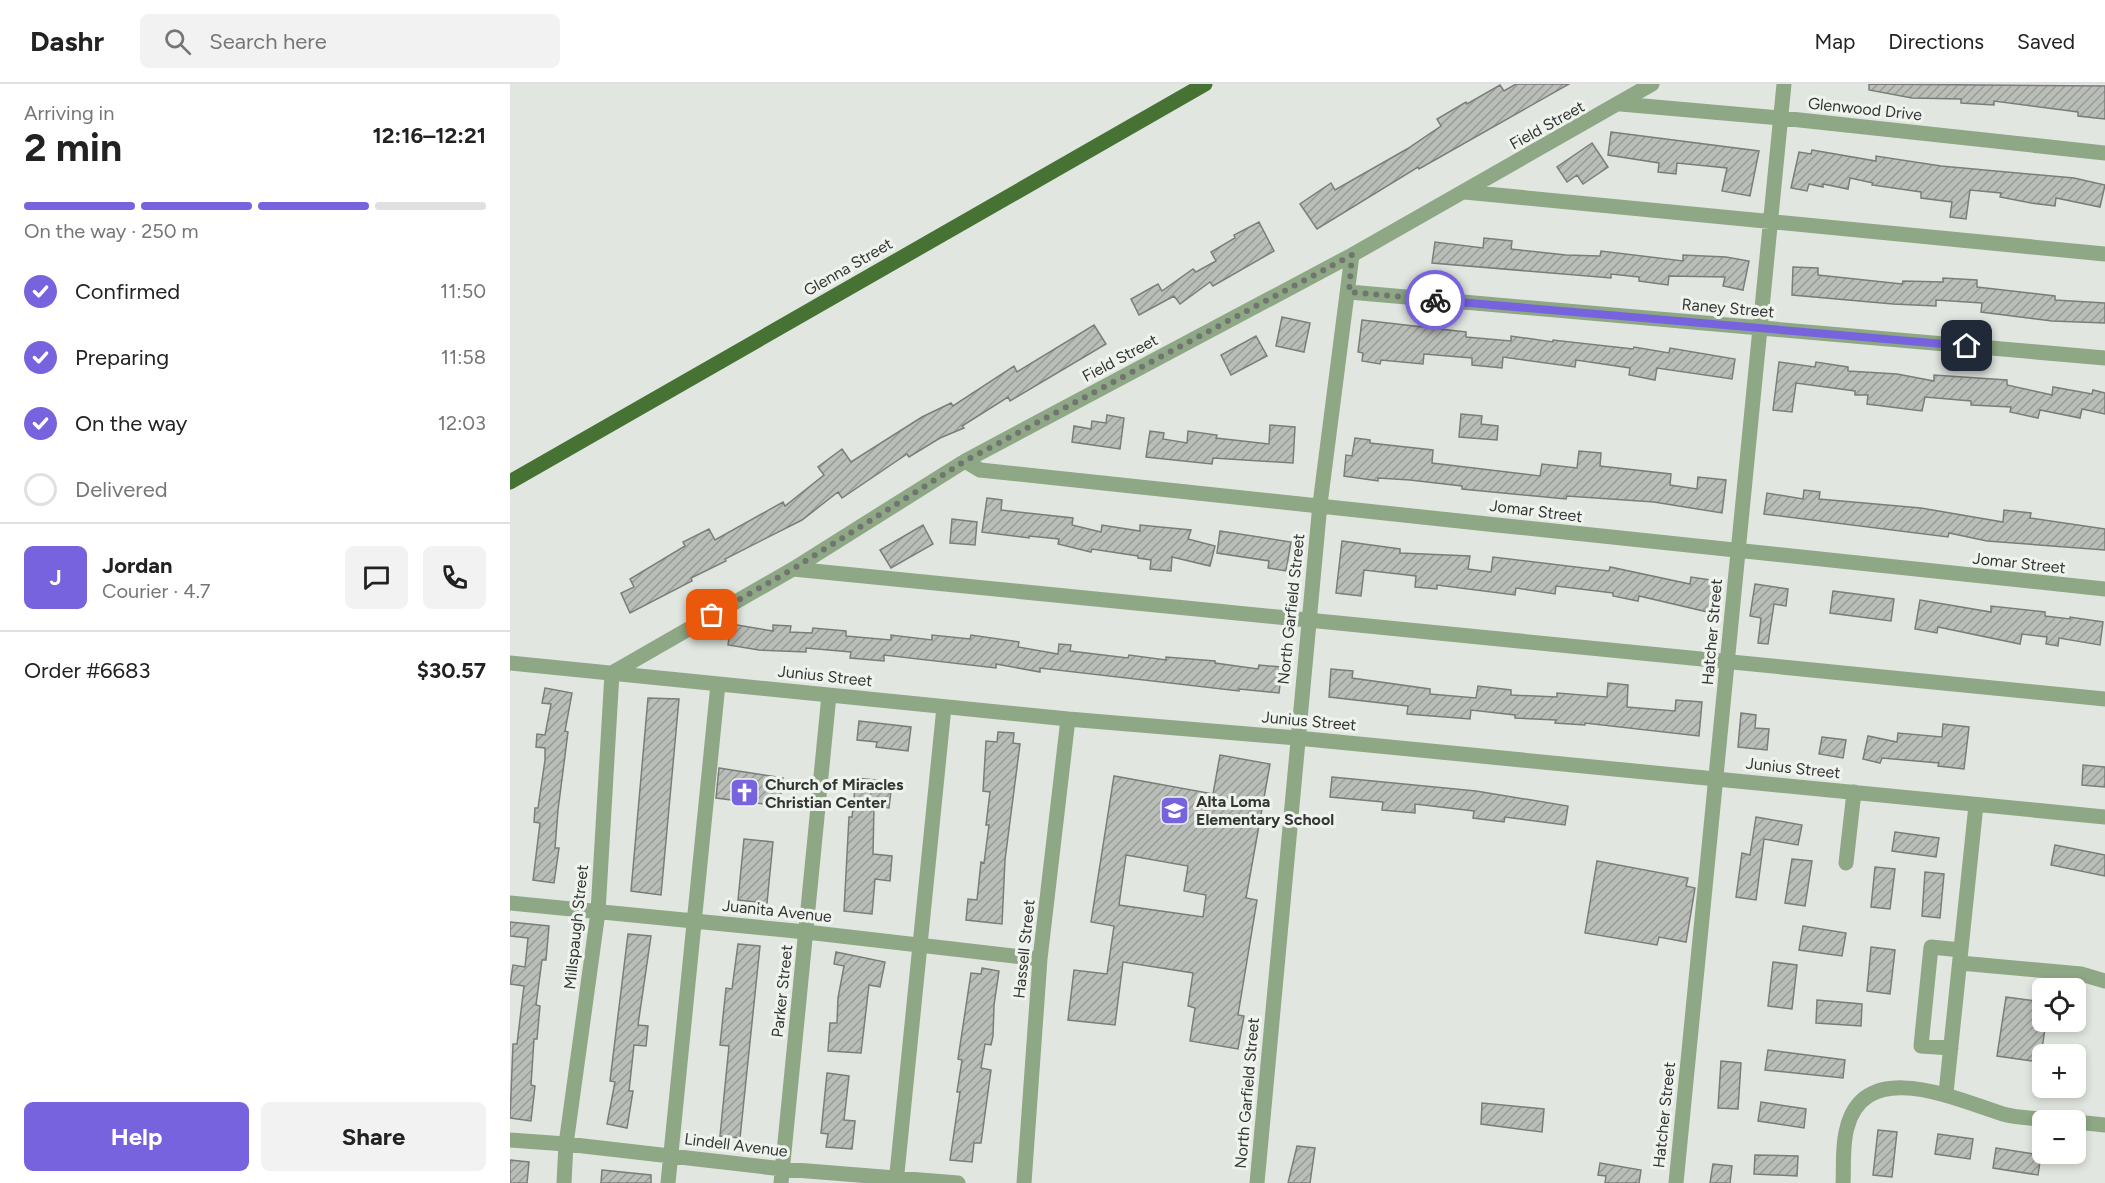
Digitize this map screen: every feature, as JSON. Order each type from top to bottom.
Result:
[{"type":"main road","name":"Glenna Street","points":[[510,482],[1204,84]]},
{"type":"street","name":"Field Street","points":[[612,673],[793,569],[965,461],[1352,255],[1621,104],[1652,84]]},
{"type":"street","name":"Hatcher Street","points":[[1676,1183],[1784,84]]},
{"type":"street","name":"Glenwood Drive","points":[[1621,104],[1781,118],[2105,153]]},
{"type":"street","points":[[1465,192],[2105,254]]},
{"type":"street","name":"North Garfield Street","points":[[1257,1183],[1320,504],[1352,255]]},
{"type":"street","name":"Raney Street","points":[[1349,292],[2105,358]]},
{"type":"street","name":"Jomar Street","points":[[965,461],[980,470],[1320,504],[1738,553],[2105,589]]},
{"type":"street","points":[[793,569],[2105,699]]},
{"type":"street","name":"Junius Street","points":[[510,663],[1068,719],[1297,738],[2105,817]]},
{"type":"street","name":"Millspaugh Street","points":[[564,1183],[566,1144],[598,912],[612,673]]},
{"type":"street","points":[[668,1183],[718,684]]},
{"type":"street","name":"Parker Street","points":[[782,1176],[829,695]]},
{"type":"street","points":[[896,1181],[944,706]]},
{"type":"street","name":"Hassell Street","points":[[1024,1183],[1040,959],[1068,719]]},
{"type":"street","points":[[1846,863],[1854,792]]},
{"type":"street","points":[[1946,1094],[1976,805]]},
{"type":"street","name":"Juanita Avenue","points":[[510,903],[806,932],[1040,959]]},
{"type":"street","points":[[1951,1048],[1921,1046],[1931,947],[1960,956],[2081,974],[2105,981]]},
{"type":"street","points":[[1843,1183],[1846,1128],[1857,1106],[1870,1093],[1892,1087],[1946,1094],[2006,1114],[2032,1117]]},
{"type":"street","points":[[2086,1123],[2105,1125]]},
{"type":"street","name":"Lindell Avenue","points":[[510,1140],[671,1156],[782,1176],[958,1183]]},
{"type":"building","points":[[1516,84],[1569,84],[1419,169],[1418,167],[1317,229],[1300,204],[1331,183],[1335,190],[1407,149],[1441,126],[1437,119],[1466,102],[1467,104],[1500,85],[1504,91]]},
{"type":"building","points":[[1869,84],[2105,86],[2105,119],[2078,116],[2078,112],[1994,101],[1994,105],[1961,103],[1961,99],[1912,98],[1869,90]]},
{"type":"building","points":[[1611,132],[1759,151],[1750,196],[1722,191],[1727,168],[1677,163],[1676,174],[1658,172],[1659,163],[1608,155]]},
{"type":"building","points":[[1592,143],[1608,167],[1583,184],[1577,175],[1567,182],[1557,167]]},
{"type":"building","points":[[1812,150],[1876,161],[1876,156],[1941,166],[2074,178],[2105,185],[2100,207],[2056,198],[2055,206],[2031,203],[2000,197],[2001,193],[1970,190],[1966,219],[1950,217],[1952,202],[1921,198],[1921,192],[1872,185],[1873,183],[1850,178],[1848,189],[1823,184],[1823,187],[1809,184],[1807,191],[1791,188],[1799,152],[1811,154]]},
{"type":"building","points":[[1259,222],[1274,251],[1213,286],[1210,282],[1180,304],[1174,296],[1139,315],[1131,299],[1158,284],[1162,291],[1193,269],[1196,272],[1216,261],[1211,252],[1235,238],[1234,235]]},
{"type":"building","points":[[1484,238],[1512,241],[1511,249],[1566,255],[1600,256],[1601,251],[1683,261],[1683,255],[1726,257],[1749,261],[1743,290],[1723,286],[1725,277],[1669,276],[1668,285],[1639,281],[1639,277],[1611,274],[1611,278],[1432,263],[1435,242],[1483,248]]},
{"type":"building","points":[[1793,267],[1818,268],[1818,275],[1902,284],[1903,281],[1943,282],[1943,278],[1977,280],[1977,287],[2055,296],[2055,300],[2105,303],[2105,323],[2052,321],[1981,312],[1982,303],[1936,300],[1936,306],[1792,295]]},
{"type":"building","points":[[1282,317],[1310,323],[1304,352],[1276,346]]},
{"type":"building","points":[[1362,320],[1466,332],[1466,337],[1511,341],[1511,336],[1553,342],[1553,340],[1633,349],[1634,347],[1669,353],[1670,348],[1735,359],[1732,379],[1657,368],[1655,380],[1629,375],[1630,368],[1576,360],[1575,367],[1503,357],[1502,368],[1472,365],[1472,358],[1424,354],[1423,364],[1381,360],[1380,364],[1362,361],[1363,353],[1358,352]]},
{"type":"building","points":[[1094,325],[1106,344],[1010,401],[1008,397],[962,426],[964,428],[940,438],[909,457],[907,454],[842,498],[838,492],[802,520],[725,559],[726,561],[691,578],[692,581],[630,613],[621,593],[634,587],[630,579],[685,546],[683,542],[709,529],[715,540],[783,502],[785,506],[824,475],[818,467],[842,449],[851,462],[922,417],[951,403],[953,406],[1014,366],[1017,372]]},
{"type":"building","points":[[1256,336],[1267,356],[1231,375],[1221,355]]},
{"type":"building","points":[[1779,362],[1815,367],[1816,362],[1848,367],[1848,371],[1897,374],[1934,381],[1934,375],[2007,380],[2007,385],[2052,395],[2053,387],[2092,394],[2093,390],[2105,393],[2105,414],[2082,409],[2080,418],[2040,410],[2038,418],[2010,412],[2011,407],[1971,405],[1971,401],[1925,397],[1922,411],[1867,404],[1868,395],[1855,395],[1855,391],[1796,383],[1792,412],[1773,410]]},
{"type":"building","points":[[1461,414],[1482,416],[1481,424],[1498,426],[1497,440],[1459,437]]},
{"type":"building","points":[[1107,415],[1124,418],[1120,449],[1072,442],[1074,426],[1091,429],[1092,421],[1106,423]]},
{"type":"building","points":[[1270,425],[1295,427],[1293,463],[1213,458],[1212,464],[1146,457],[1150,431],[1164,433],[1163,439],[1187,443],[1188,431],[1217,435],[1216,438],[1269,444]]},
{"type":"building","points":[[1355,438],[1370,440],[1370,443],[1433,450],[1432,463],[1540,476],[1542,464],[1577,468],[1579,451],[1601,453],[1600,466],[1671,474],[1670,485],[1697,489],[1698,477],[1726,480],[1722,513],[1654,502],[1567,496],[1566,499],[1462,489],[1462,486],[1410,480],[1378,478],[1378,481],[1344,476],[1346,455],[1352,456]]},
{"type":"building","points":[[1804,490],[1820,492],[1819,499],[1921,508],[2003,522],[2004,510],[2031,513],[2030,518],[2105,529],[2105,550],[1987,541],[1949,533],[1948,537],[1764,514],[1767,493],[1803,499]]},
{"type":"building","points":[[987,498],[1002,500],[1001,510],[1073,518],[1072,525],[1101,532],[1102,525],[1140,531],[1140,525],[1191,530],[1188,539],[1215,546],[1210,566],[1172,557],[1171,571],[1150,569],[1151,560],[1138,558],[1138,556],[1092,549],[1091,552],[1058,544],[1059,539],[982,532]]},
{"type":"building","points":[[952,519],[977,522],[975,545],[950,543]]},
{"type":"building","points":[[923,525],[933,544],[891,568],[880,550]]},
{"type":"building","points":[[1220,531],[1291,542],[1286,571],[1268,568],[1269,561],[1217,553]]},
{"type":"building","points":[[1342,541],[1400,549],[1400,553],[1470,556],[1468,569],[1491,572],[1493,557],[1609,571],[1610,567],[1690,584],[1691,577],[1717,581],[1712,613],[1639,596],[1638,601],[1613,596],[1613,593],[1556,586],[1555,594],[1516,588],[1515,595],[1437,585],[1437,589],[1415,587],[1416,576],[1364,570],[1361,596],[1336,593]]},
{"type":"building","points":[[1755,584],[1788,589],[1786,606],[1774,604],[1768,644],[1758,643],[1761,618],[1750,616]]},
{"type":"building","points":[[1833,591],[1894,599],[1891,621],[1830,613]]},
{"type":"building","points":[[1920,600],[1991,612],[1991,606],[2045,612],[2045,616],[2103,622],[2100,645],[2059,638],[2058,646],[2046,644],[2047,637],[2022,634],[2020,644],[1938,627],[1937,633],[1915,629]]},
{"type":"building","points":[[731,624],[773,631],[773,625],[791,626],[790,632],[812,633],[813,628],[846,631],[846,636],[891,640],[891,635],[932,640],[932,635],[970,639],[971,635],[1019,642],[1018,647],[1058,654],[1059,644],[1071,645],[1070,651],[1128,658],[1129,655],[1166,660],[1166,657],[1215,661],[1215,663],[1258,669],[1259,665],[1282,667],[1279,693],[1239,689],[1239,691],[1040,668],[1040,672],[996,664],[996,668],[884,655],[884,661],[850,658],[851,652],[806,648],[806,652],[759,650],[728,645]]},
{"type":"building","points":[[1331,669],[1353,671],[1352,678],[1430,689],[1430,694],[1476,698],[1478,686],[1511,690],[1511,695],[1557,697],[1557,693],[1607,697],[1608,683],[1628,685],[1627,707],[1675,711],[1676,700],[1702,702],[1699,736],[1585,723],[1585,725],[1555,723],[1556,720],[1515,718],[1515,715],[1471,710],[1470,719],[1407,714],[1408,706],[1329,697]]},
{"type":"building","points":[[545,688],[572,693],[565,731],[568,732],[558,810],[555,848],[559,848],[554,883],[533,880],[540,823],[534,822],[535,808],[538,808],[545,760],[545,748],[536,747],[537,734],[545,735],[551,704],[542,703]]},
{"type":"building","points":[[648,698],[679,699],[661,895],[631,891]]},
{"type":"building","points":[[1741,713],[1756,715],[1755,728],[1769,729],[1767,750],[1738,747]]},
{"type":"building","points":[[859,721],[911,727],[908,751],[876,747],[877,742],[857,740]]},
{"type":"building","points":[[1943,724],[1969,727],[1964,769],[1938,766],[1939,763],[1882,758],[1880,763],[1863,759],[1868,736],[1897,742],[1898,733],[1942,737]]},
{"type":"building","points":[[998,732],[1014,733],[1013,743],[1020,744],[1005,860],[1002,924],[966,920],[968,899],[977,900],[981,862],[984,863],[989,825],[986,825],[990,792],[983,791],[986,741],[997,742]]},
{"type":"building","points":[[1822,737],[1846,740],[1843,758],[1819,754]]},
{"type":"building","points":[[1220,755],[1270,764],[1246,898],[1257,900],[1238,1015],[1244,1016],[1238,1049],[1190,1041],[1195,1008],[1188,1006],[1193,973],[1123,962],[1115,1025],[1068,1020],[1074,970],[1107,974],[1114,926],[1091,922],[1114,776],[1213,794]],"holes":[[[1126,855],[1188,866],[1184,891],[1206,895],[1203,917],[1119,905]]]},
{"type":"building","points":[[2083,765],[2105,767],[2105,787],[2082,785]]},
{"type":"building","points":[[719,768],[783,778],[779,806],[716,798]]},
{"type":"building","points":[[1332,777],[1476,791],[1568,806],[1565,825],[1505,817],[1504,822],[1473,818],[1474,811],[1415,804],[1415,813],[1382,810],[1383,802],[1330,797]]},
{"type":"building","points":[[856,778],[892,782],[889,808],[874,806],[873,854],[892,856],[890,881],[875,879],[872,914],[844,911],[849,817],[852,817]]},
{"type":"building","points":[[1756,817],[1802,825],[1798,845],[1764,839],[1756,900],[1736,897],[1742,853],[1750,855]]},
{"type":"building","points":[[1895,832],[1939,838],[1936,857],[1892,851]]},
{"type":"building","points":[[744,839],[773,842],[767,903],[738,900]]},
{"type":"building","points":[[2055,845],[2105,855],[2105,876],[2051,865]]},
{"type":"building","points":[[1792,859],[1812,861],[1805,906],[1785,903]]},
{"type":"building","points":[[1597,861],[1688,878],[1686,886],[1695,888],[1686,942],[1659,937],[1657,945],[1585,933]]},
{"type":"building","points":[[1875,867],[1895,869],[1890,909],[1871,907]]},
{"type":"building","points":[[1925,872],[1944,874],[1940,918],[1922,916]]},
{"type":"building","points":[[510,922],[549,926],[546,960],[542,960],[536,1005],[540,1006],[537,1039],[534,1039],[531,1085],[535,1086],[531,1121],[510,1118],[513,1044],[517,1044],[524,986],[510,984],[513,965],[525,967],[528,938],[510,936]]},
{"type":"building","points":[[1803,926],[1846,933],[1842,956],[1799,950]]},
{"type":"building","points":[[628,934],[651,936],[638,1025],[648,1026],[646,1046],[634,1045],[629,1091],[633,1091],[627,1128],[607,1124],[615,1082],[610,1081]]},
{"type":"building","points":[[738,944],[760,946],[740,1138],[720,1136],[729,1046],[720,1045],[726,988],[732,989]]},
{"type":"building","points":[[1871,947],[1895,950],[1890,994],[1867,991]]},
{"type":"building","points":[[836,952],[885,962],[880,987],[869,985],[861,1053],[828,1051],[830,1023],[837,1023],[838,998],[844,966],[834,964]]},
{"type":"building","points":[[1773,962],[1797,965],[1792,1009],[1768,1006]]},
{"type":"building","points":[[982,968],[999,971],[994,1005],[993,1036],[991,1045],[985,1044],[981,1068],[991,1070],[981,1143],[974,1143],[972,1162],[950,1160],[960,1092],[957,1092],[962,1060],[958,1059],[971,973],[981,974]]},
{"type":"building","points":[[2006,997],[2032,1001],[2032,1032],[2044,1032],[2043,1044],[2032,1044],[2032,1061],[1997,1056]]},
{"type":"building","points":[[1817,1000],[1862,1004],[1861,1026],[1816,1023]]},
{"type":"building","points":[[1768,1050],[1845,1060],[1843,1078],[1765,1070]]},
{"type":"building","points":[[1721,1061],[1741,1063],[1738,1109],[1718,1108]]},
{"type":"building","points":[[827,1073],[849,1076],[844,1120],[855,1121],[852,1149],[826,1147],[828,1134],[821,1133]]},
{"type":"building","points":[[1761,1102],[1806,1109],[1804,1128],[1758,1121]]},
{"type":"building","points":[[1482,1103],[1544,1109],[1542,1132],[1481,1124]]},
{"type":"building","points":[[1878,1130],[1897,1132],[1892,1177],[1873,1175]]},
{"type":"building","points":[[1938,1134],[1973,1139],[1970,1159],[1935,1154]]},
{"type":"building","points":[[1297,1146],[1315,1148],[1310,1183],[1288,1183]]},
{"type":"building","points":[[1996,1148],[2032,1154],[2032,1164],[2040,1164],[2038,1175],[1993,1168]]},
{"type":"building","points":[[1755,1155],[1798,1156],[1797,1176],[1754,1174]]},
{"type":"building","points":[[510,1160],[529,1162],[527,1183],[510,1183]]},
{"type":"building","points":[[1600,1163],[1641,1170],[1639,1183],[1605,1183],[1606,1176],[1598,1175]]},
{"type":"building","points":[[1713,1164],[1732,1166],[1730,1183],[1710,1183]]},
{"type":"building","points":[[602,1170],[651,1175],[651,1183],[601,1183]]},
{"type":"way so far","points":[[712,615],[793,569],[965,461],[1352,255],[1349,292],[1435,300]]},
{"type":"place","name":"Church of Miracles Christian Center","points":[[744,793]]},
{"type":"place","name":"Alta Loma Elementary School","points":[[1175,810]]},
{"type":"route","points":[[1435,300],[1967,346]]}]
